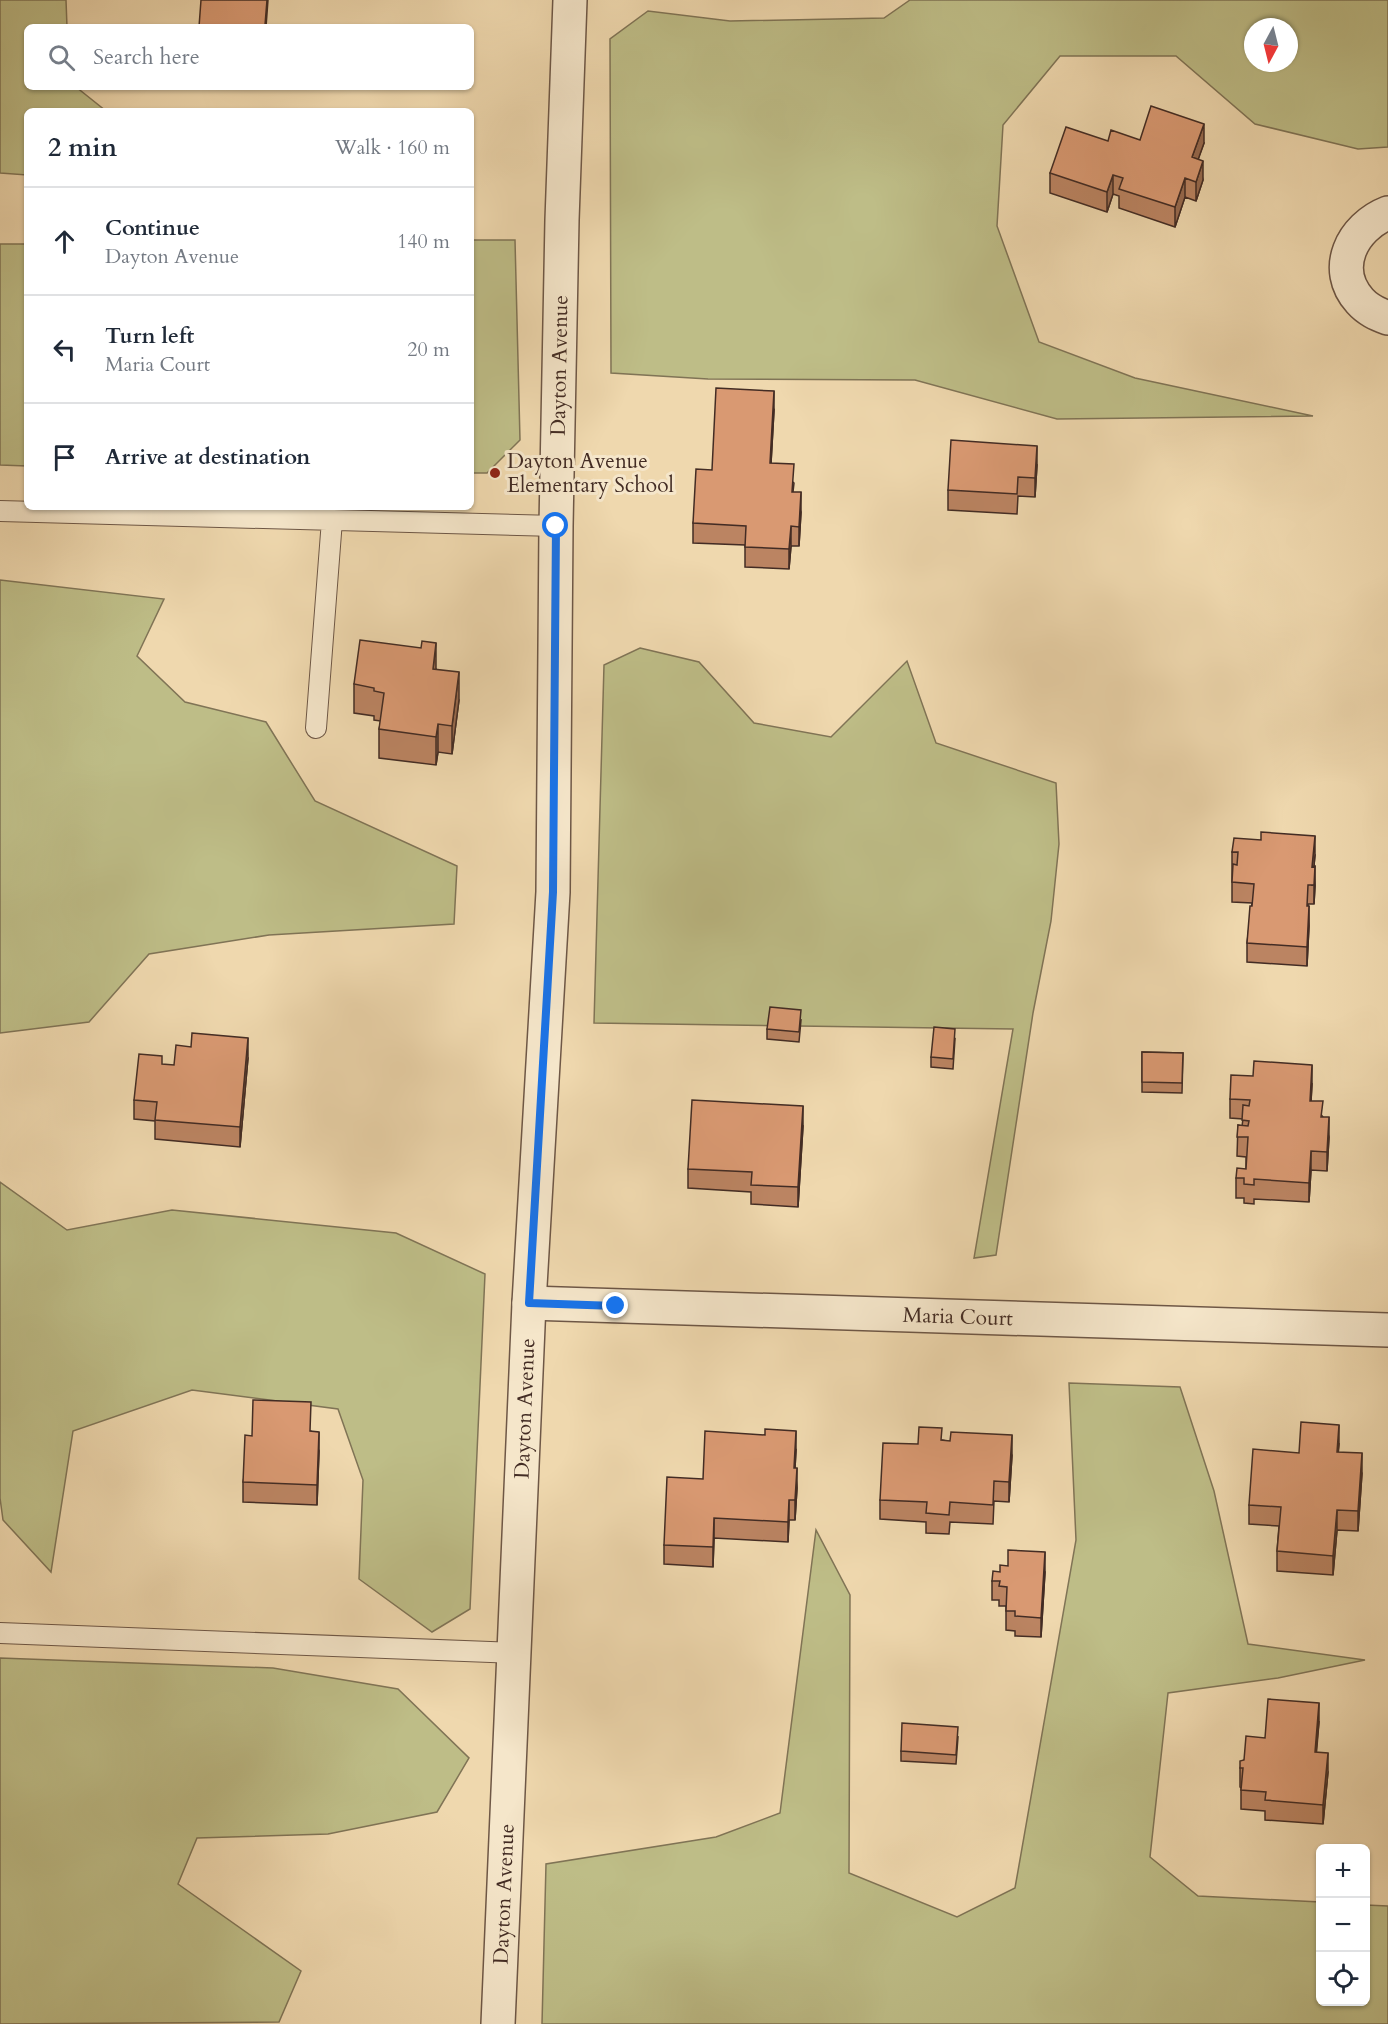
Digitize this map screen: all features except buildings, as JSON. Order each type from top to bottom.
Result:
[{"type":"street","name":"Dayton Avenue","points":[[498,2024],[529,1303],[553,892],[556,526],[562,220],[570,0]]},
{"type":"street","points":[[1388,213],[1371,221],[1358,234],[1349,249],[1347,267],[1350,284],[1359,300],[1372,312],[1388,318]]},
{"type":"street","name":"Maria Court","points":[[529,1303],[1388,1330]]},
{"type":"lane","points":[[0,511],[556,526]]},
{"type":"lane","points":[[316,728],[332,520]]},
{"type":"lane","points":[[0,1633],[514,1653]]},
{"type":"shaded area","points":[[0,0],[66,0],[67,24],[24,24],[24,90],[80,90],[102,108],[24,108],[24,175],[0,173]]},
{"type":"shaded area","points":[[910,0],[1388,0],[1388,147],[1358,149],[1255,124],[1176,56],[1060,56],[1003,125],[997,226],[1039,342],[1135,378],[1313,416],[1057,419],[915,380],[708,379],[611,373],[610,39],[648,11],[730,21],[884,18]]},
{"type":"shaded area","points":[[474,240],[515,240],[520,440],[487,473],[474,473]]},
{"type":"shaded area","points":[[0,244],[24,244],[24,466],[0,465]]},
{"type":"shaded area","points":[[0,580],[164,599],[137,656],[185,702],[266,722],[315,801],[457,866],[454,924],[269,935],[149,954],[89,1022],[0,1033]]},
{"type":"shaded area","points":[[640,648],[699,662],[754,723],[831,737],[907,661],[936,743],[1056,783],[1059,844],[1051,921],[1033,1013],[996,1255],[974,1258],[1013,1029],[594,1023],[604,665]]},
{"type":"shaded area","points":[[0,1182],[67,1230],[172,1210],[396,1233],[485,1274],[470,1609],[432,1632],[359,1579],[363,1480],[338,1409],[192,1390],[73,1431],[51,1572],[3,1520],[0,1498]]},
{"type":"shaded area","points":[[1069,1383],[1180,1387],[1214,1491],[1248,1644],[1365,1660],[1278,1678],[1168,1693],[1150,1857],[1198,1896],[1316,1902],[1316,2006],[1370,2006],[1370,1905],[1388,1906],[1388,2024],[542,2024],[546,1864],[716,1837],[780,1813],[816,1530],[850,1595],[849,1873],[957,1917],[1015,1888],[1076,1540]]},
{"type":"shaded area","points":[[0,1658],[273,1668],[398,1689],[469,1758],[437,1812],[328,1834],[197,1838],[178,1884],[301,1971],[279,2022],[0,2024]]},
{"type":"place","name":"Dayton Avenue Elementary School","points":[[495,473]]},
{"type":"route","points":[[556,526],[553,892],[529,1303],[616,1306]]}]
